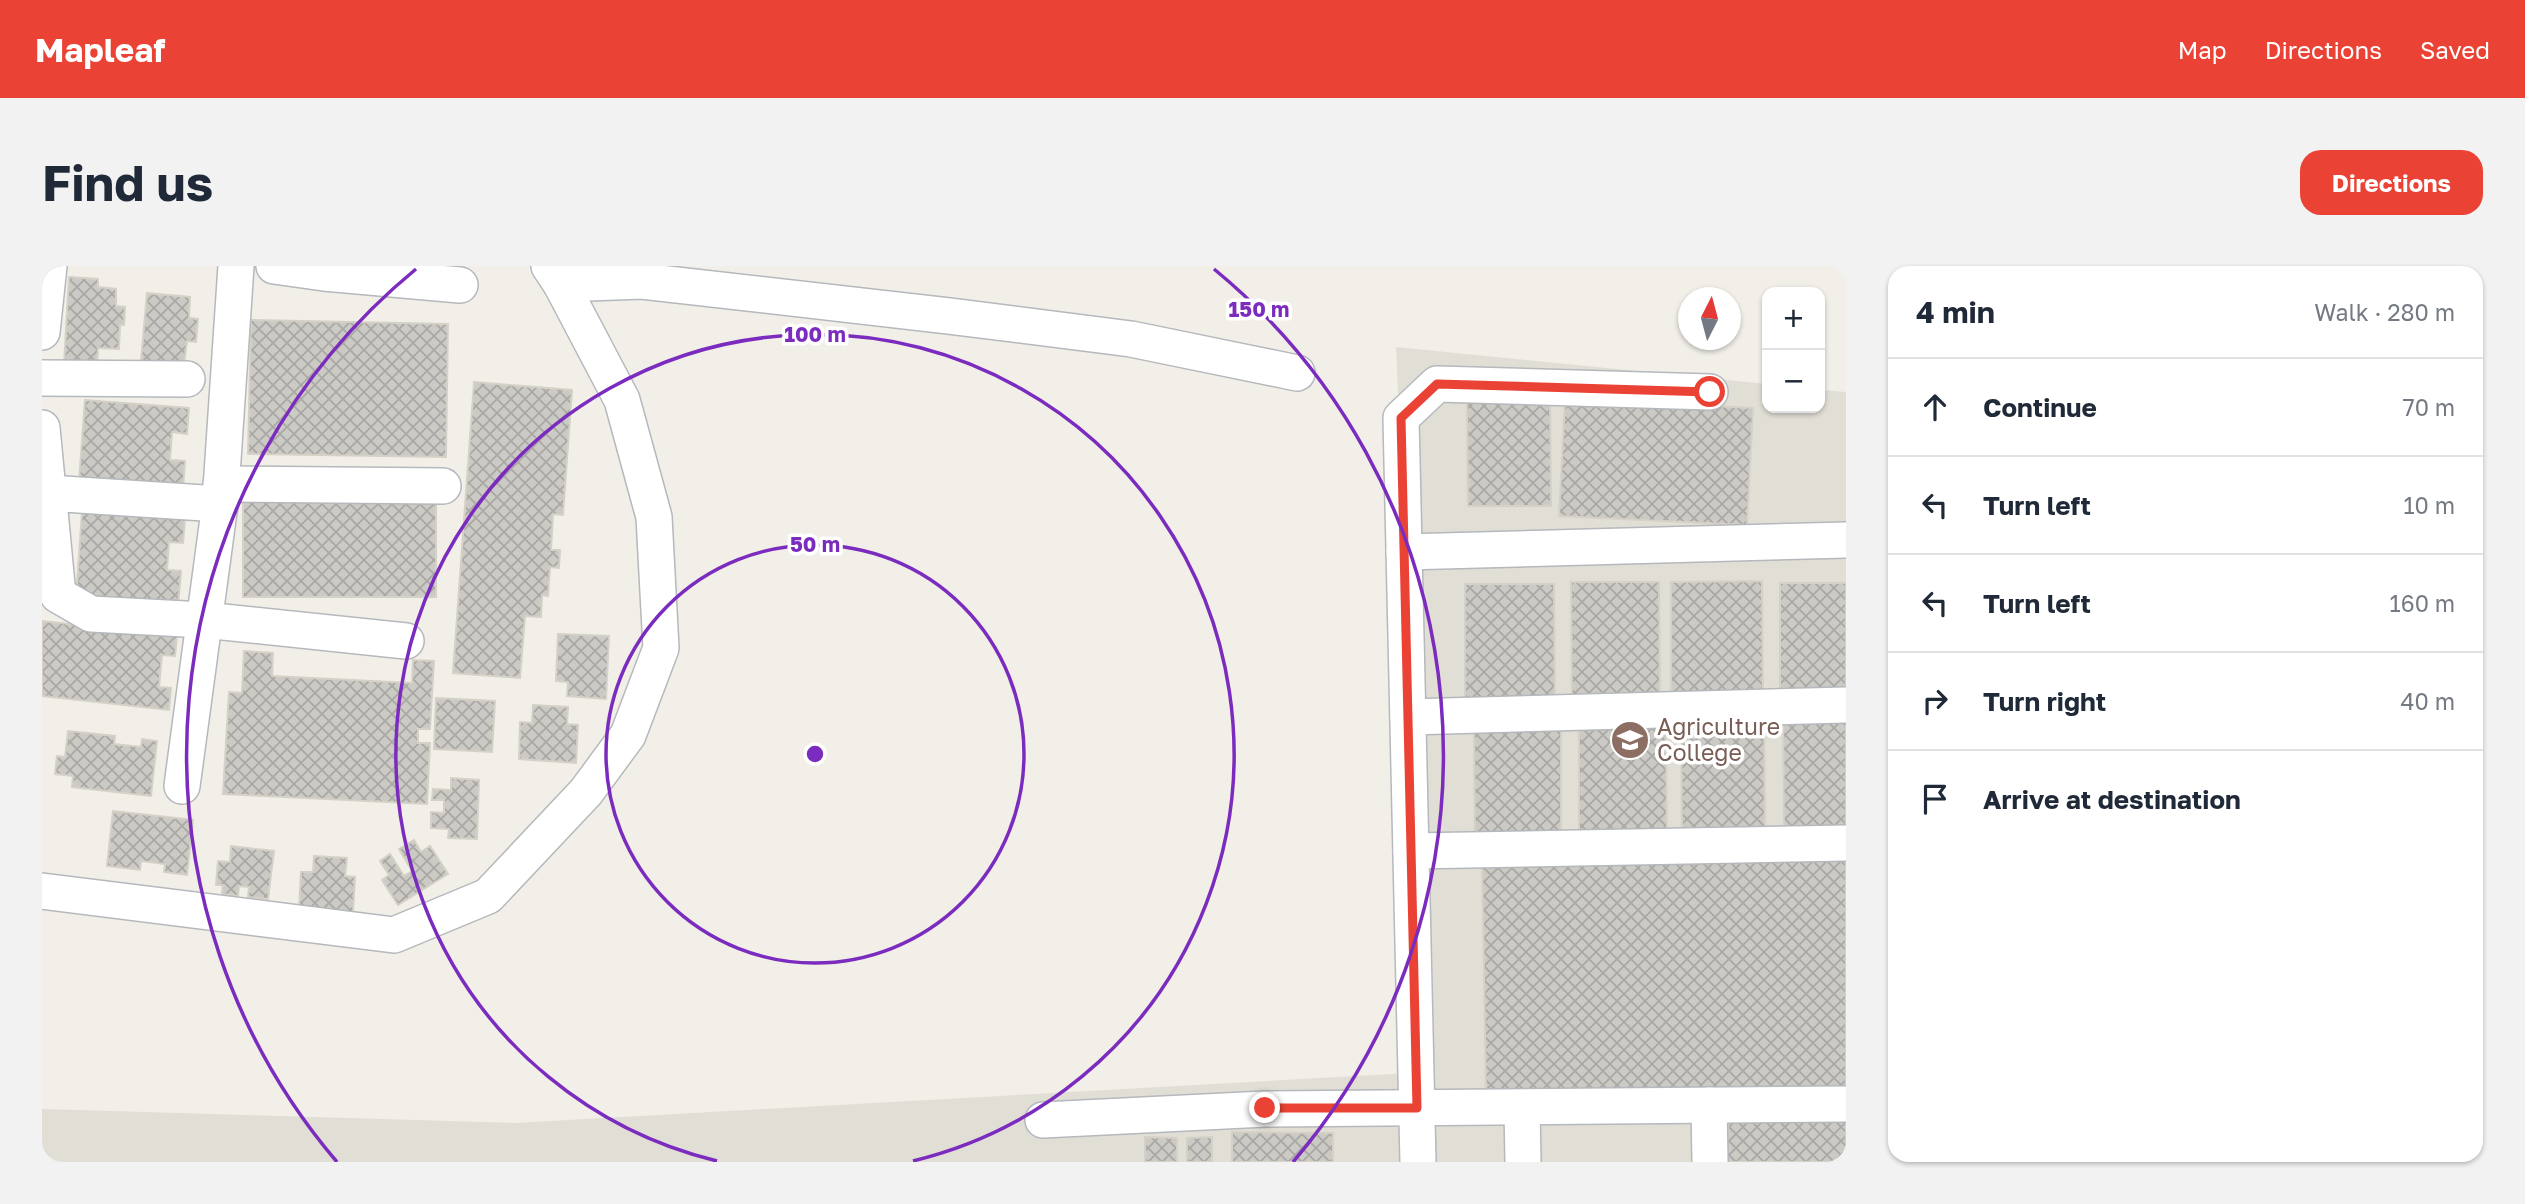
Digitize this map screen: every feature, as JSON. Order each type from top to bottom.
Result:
[{"type":"street","points":[[42,332],[49,266]]},
{"type":"street","points":[[182,786],[220,494],[236,266]]},
{"type":"street","points":[[274,266],[460,285]]},
{"type":"street","points":[[555,275],[642,281],[1131,339],[1297,373]]},
{"type":"street","points":[[42,891],[394,935],[488,896],[586,792],[628,735],[661,648],[654,517],[622,400],[555,275]]},
{"type":"street","points":[[42,378],[187,379]]},
{"type":"street","points":[[1418,1162],[1401,418],[1437,384],[1710,392]]},
{"type":"street","points":[[42,428],[58,595],[91,614],[204,620],[406,641]]},
{"type":"street","points":[[48,493],[220,494],[443,486]]},
{"type":"street","points":[[1404,552],[1846,540]]},
{"type":"street","points":[[1408,717],[1846,705]]},
{"type":"street","points":[[1411,851],[1846,843]]},
{"type":"street","points":[[1043,1120],[1265,1108],[1846,1104]]},
{"type":"street","points":[[1709,1105],[1710,1162]]},
{"type":"street","points":[[1522,1108],[1523,1162]]},
{"type":"shaded area","name":"Agriculture College","points":[[1396,347],[1762,384],[1762,413],[1825,413],[1825,390],[1846,392],[1846,1162],[42,1162],[42,1109],[515,1123],[1429,1072]]},
{"type":"building","points":[[69,277],[98,279],[98,287],[116,289],[116,306],[125,307],[124,325],[120,325],[119,349],[98,348],[97,367],[64,365]]},
{"type":"building","points":[[147,293],[190,297],[189,318],[198,319],[196,342],[187,341],[184,364],[141,361]]},
{"type":"building","points":[[251,320],[448,324],[446,457],[248,454]]},
{"type":"building","points":[[474,382],[572,390],[563,515],[553,514],[551,550],[560,550],[559,568],[550,567],[548,596],[542,595],[541,617],[525,616],[520,678],[453,673]]},
{"type":"building","points":[[1550,397],[1551,506],[1468,506],[1467,398]]},
{"type":"building","points":[[1565,399],[1753,408],[1747,525],[1559,516]]},
{"type":"building","points":[[85,400],[189,408],[187,434],[172,432],[170,460],[185,461],[183,488],[79,481]]},
{"type":"building","points":[[243,502],[436,503],[436,597],[243,597]]},
{"type":"building","points":[[82,512],[185,519],[183,543],[169,542],[167,570],[181,571],[178,606],[76,598]]},
{"type":"building","points":[[1762,581],[1763,694],[1671,695],[1671,582]]},
{"type":"building","points":[[1571,582],[1659,582],[1660,698],[1572,699]]},
{"type":"building","points":[[1780,583],[1846,583],[1846,697],[1780,698]]},
{"type":"building","points":[[1465,584],[1554,584],[1555,705],[1465,705]]},
{"type":"building","points":[[42,621],[177,636],[175,656],[162,655],[159,687],[171,688],[169,710],[42,696]]},
{"type":"building","points":[[558,634],[609,636],[606,699],[567,696],[568,682],[556,681]]},
{"type":"building","points":[[244,651],[273,653],[272,676],[412,683],[413,660],[434,661],[430,729],[418,729],[418,743],[430,743],[427,804],[223,794],[229,692],[242,693]]},
{"type":"building","points":[[436,698],[495,701],[492,752],[434,749]]},
{"type":"building","points":[[533,705],[568,707],[567,724],[578,725],[576,763],[519,759],[520,722],[532,723]]},
{"type":"building","points":[[1783,714],[1846,714],[1846,831],[1784,832]]},
{"type":"building","points":[[1681,715],[1764,715],[1765,831],[1682,831]]},
{"type":"building","points":[[1579,719],[1666,719],[1667,836],[1579,836]]},
{"type":"building","points":[[1561,720],[1561,837],[1475,837],[1474,721]]},
{"type":"building","points":[[68,731],[115,736],[114,744],[141,747],[142,739],[157,741],[151,796],[72,787],[73,776],[55,774],[57,756],[65,757]]},
{"type":"building","points":[[451,778],[479,780],[477,839],[448,838],[449,829],[431,828],[431,812],[444,813],[444,800],[432,800],[433,789],[451,790]]},
{"type":"building","points":[[113,811],[193,820],[187,875],[164,872],[165,864],[141,861],[140,870],[107,866]]},
{"type":"building","points":[[414,840],[421,852],[430,846],[448,874],[398,905],[382,880],[389,875],[380,861],[390,854],[404,876],[412,871],[399,849]]},
{"type":"building","points":[[231,846],[274,851],[268,899],[248,897],[249,887],[239,886],[238,896],[222,894],[223,885],[216,885],[218,861],[230,862]]},
{"type":"building","points":[[1846,851],[1846,1087],[1486,1093],[1482,857]]},
{"type":"building","points":[[314,856],[347,858],[345,876],[355,877],[353,912],[299,910],[301,872],[313,872]]},
{"type":"building","points":[[1729,1114],[1846,1119],[1846,1162],[1726,1162]]},
{"type":"building","points":[[1232,1132],[1333,1133],[1333,1162],[1232,1162]]},
{"type":"building","points":[[1145,1137],[1177,1138],[1177,1162],[1145,1162]]},
{"type":"building","points":[[1212,1137],[1212,1162],[1187,1162],[1187,1138]]},
{"type":"place","name":"Agriculture College","points":[[1630,740]]},
{"type":"route","points":[[1265,1108],[1417,1108],[1401,418],[1437,384],[1710,392]]}]
